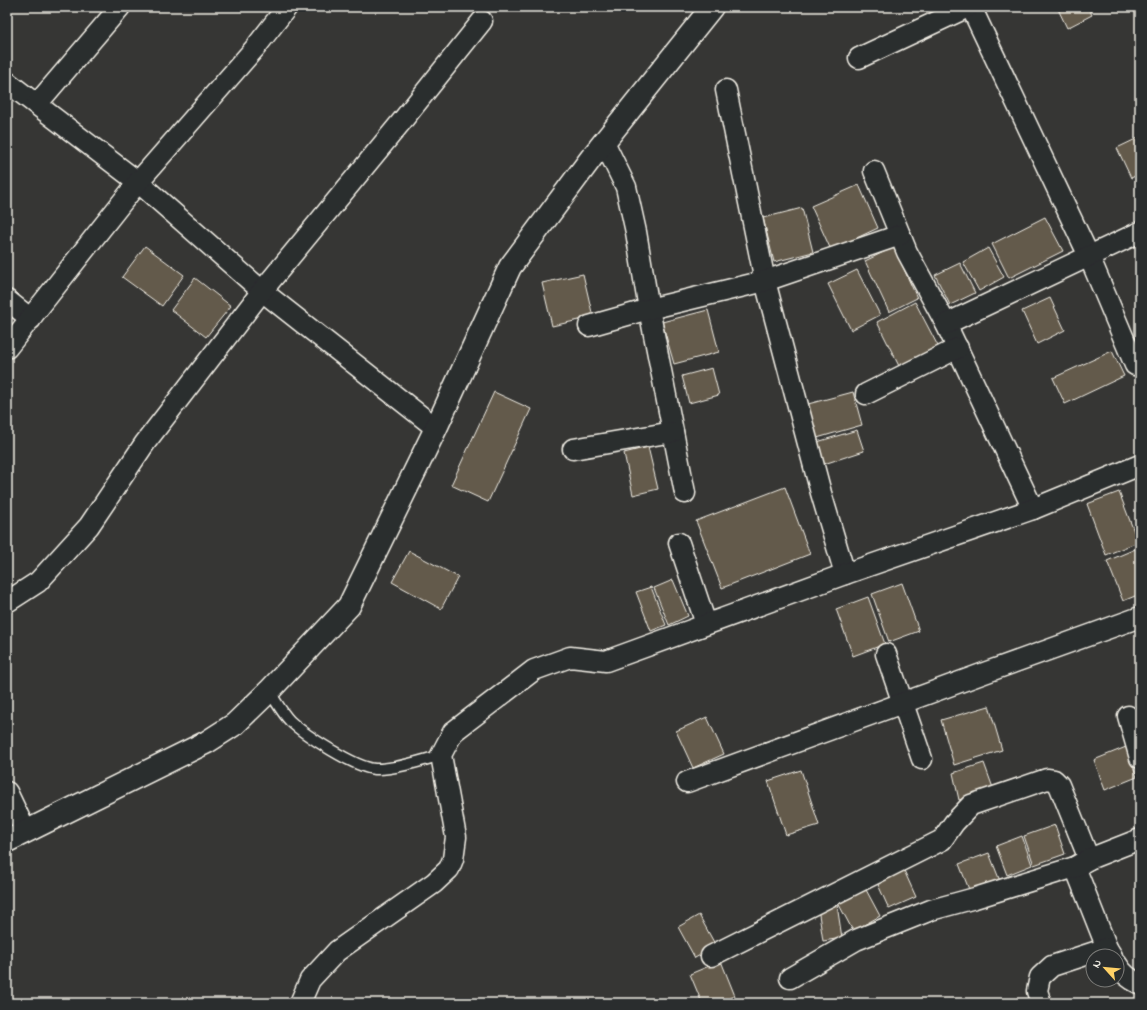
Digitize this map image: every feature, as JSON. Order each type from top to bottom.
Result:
[{"type":"street","points":[[37,104],[120,7]]},
{"type":"street","points":[[7,348],[138,182],[255,48],[287,7]]},
{"type":"street","points":[[7,792],[16,837],[207,742],[235,724],[269,691],[349,606],[436,428],[510,267],[604,142],[712,7]]},
{"type":"street","points":[[859,58],[969,7],[1089,256],[1135,365]]},
{"type":"street","points":[[7,602],[38,582],[89,526],[145,443],[262,290],[402,121],[482,21]]},
{"type":"street","points":[[7,82],[138,182],[262,290],[436,428]]},
{"type":"street","points":[[726,90],[765,280],[821,493],[845,574]]},
{"type":"street","points":[[604,142],[626,187],[636,232],[649,308],[685,493]]},
{"type":"street","points":[[874,172],[900,235],[958,348],[1034,509]]},
{"type":"street","points":[[946,324],[1140,232]]},
{"type":"street","points":[[589,326],[649,308],[765,280],[900,235]]},
{"type":"street","points":[[7,300],[31,319]]},
{"type":"street","points":[[866,394],[958,348]]},
{"type":"street","points":[[573,449],[673,432]]},
{"type":"street","points":[[300,1003],[310,980],[337,951],[434,883],[449,869],[453,859],[456,837],[441,755],[453,732],[534,670],[570,657],[606,661],[845,574],[1034,509],[1140,465]]},
{"type":"street","points":[[678,542],[706,624]]},
{"type":"street","points":[[687,782],[1140,617]]},
{"type":"street","points":[[886,654],[922,759]]},
{"type":"street","points":[[1128,716],[1140,758]]},
{"type":"street","points":[[711,956],[942,840],[954,823],[971,805],[1047,779],[1054,780],[1059,785],[1109,948]]},
{"type":"street","points":[[790,978],[856,940],[931,910],[975,898],[1082,863],[1140,839]]},
{"type":"street","points":[[1041,1003],[1037,991],[1040,977],[1052,966],[1085,960]]},
{"type":"street","points":[[1125,973],[1140,984]]},
{"type":"lane","points":[[269,691],[290,721],[317,741],[358,764],[375,769],[399,766],[441,755]]},
{"type":"building","points":[[1057,7],[1088,7],[1092,15],[1067,28]]},
{"type":"building","points":[[1140,137],[1140,174],[1131,178],[1117,148]]},
{"type":"building","points":[[859,185],[878,228],[831,250],[811,206]]},
{"type":"building","points":[[802,208],[813,252],[774,262],[763,218]]},
{"type":"building","points":[[1045,217],[1063,251],[1009,278],[992,244]]},
{"type":"building","points":[[145,246],[184,275],[162,306],[122,277]]},
{"type":"building","points":[[894,247],[917,298],[889,312],[865,261]]},
{"type":"building","points":[[988,248],[1004,277],[979,291],[963,262]]},
{"type":"building","points":[[960,263],[975,293],[950,305],[935,275]]},
{"type":"building","points":[[857,270],[880,315],[851,330],[828,284]]},
{"type":"building","points":[[583,274],[593,317],[552,326],[542,283]]},
{"type":"building","points":[[195,278],[231,306],[206,337],[171,310]]},
{"type":"building","points":[[1050,298],[1065,330],[1037,344],[1022,311]]},
{"type":"building","points":[[915,302],[940,350],[901,370],[877,322]]},
{"type":"building","points":[[708,310],[719,352],[674,364],[662,322]]},
{"type":"building","points":[[1112,351],[1124,376],[1065,404],[1053,378]]},
{"type":"building","points":[[712,368],[719,395],[689,403],[682,376]]},
{"type":"building","points":[[494,392],[531,409],[488,502],[451,485]]},
{"type":"building","points":[[853,392],[862,425],[817,438],[808,404]]},
{"type":"building","points":[[857,430],[864,451],[824,464],[817,442]]},
{"type":"building","points":[[648,447],[658,489],[633,495],[624,453]]},
{"type":"building","points":[[785,487],[810,554],[722,588],[696,521]]},
{"type":"building","points":[[1119,492],[1138,542],[1106,555],[1087,504]]},
{"type":"building","points":[[1140,547],[1140,594],[1123,601],[1107,561]]},
{"type":"building","points":[[409,551],[458,577],[441,609],[392,582]]},
{"type":"building","points":[[673,580],[688,616],[669,625],[654,588]]},
{"type":"building","points":[[902,583],[919,631],[889,642],[872,594]]},
{"type":"building","points":[[651,587],[666,625],[651,631],[636,592]]},
{"type":"building","points":[[868,597],[885,644],[853,656],[836,609]]},
{"type":"building","points":[[989,706],[1002,750],[954,765],[941,720]]},
{"type":"building","points":[[707,717],[724,754],[693,768],[676,731]]},
{"type":"building","points":[[1126,747],[1137,777],[1105,790],[1094,760]]},
{"type":"building","points":[[984,763],[993,788],[959,800],[953,773]]},
{"type":"building","points":[[801,770],[819,825],[786,835],[768,781]]},
{"type":"building","points":[[1055,825],[1065,854],[1034,865],[1024,836]]},
{"type":"building","points":[[1022,836],[1032,865],[1007,875],[996,846]]},
{"type":"building","points":[[989,853],[1000,881],[970,892],[959,864]]},
{"type":"building","points":[[902,866],[916,897],[889,909],[875,878]]},
{"type":"building","points":[[864,886],[880,916],[853,931],[837,901]]},
{"type":"building","points":[[837,905],[842,938],[823,941],[818,908]]},
{"type":"building","points":[[699,915],[716,946],[695,958],[678,927]]},
{"type":"building","points":[[721,961],[735,996],[719,1003],[702,1003],[690,974]]}]
